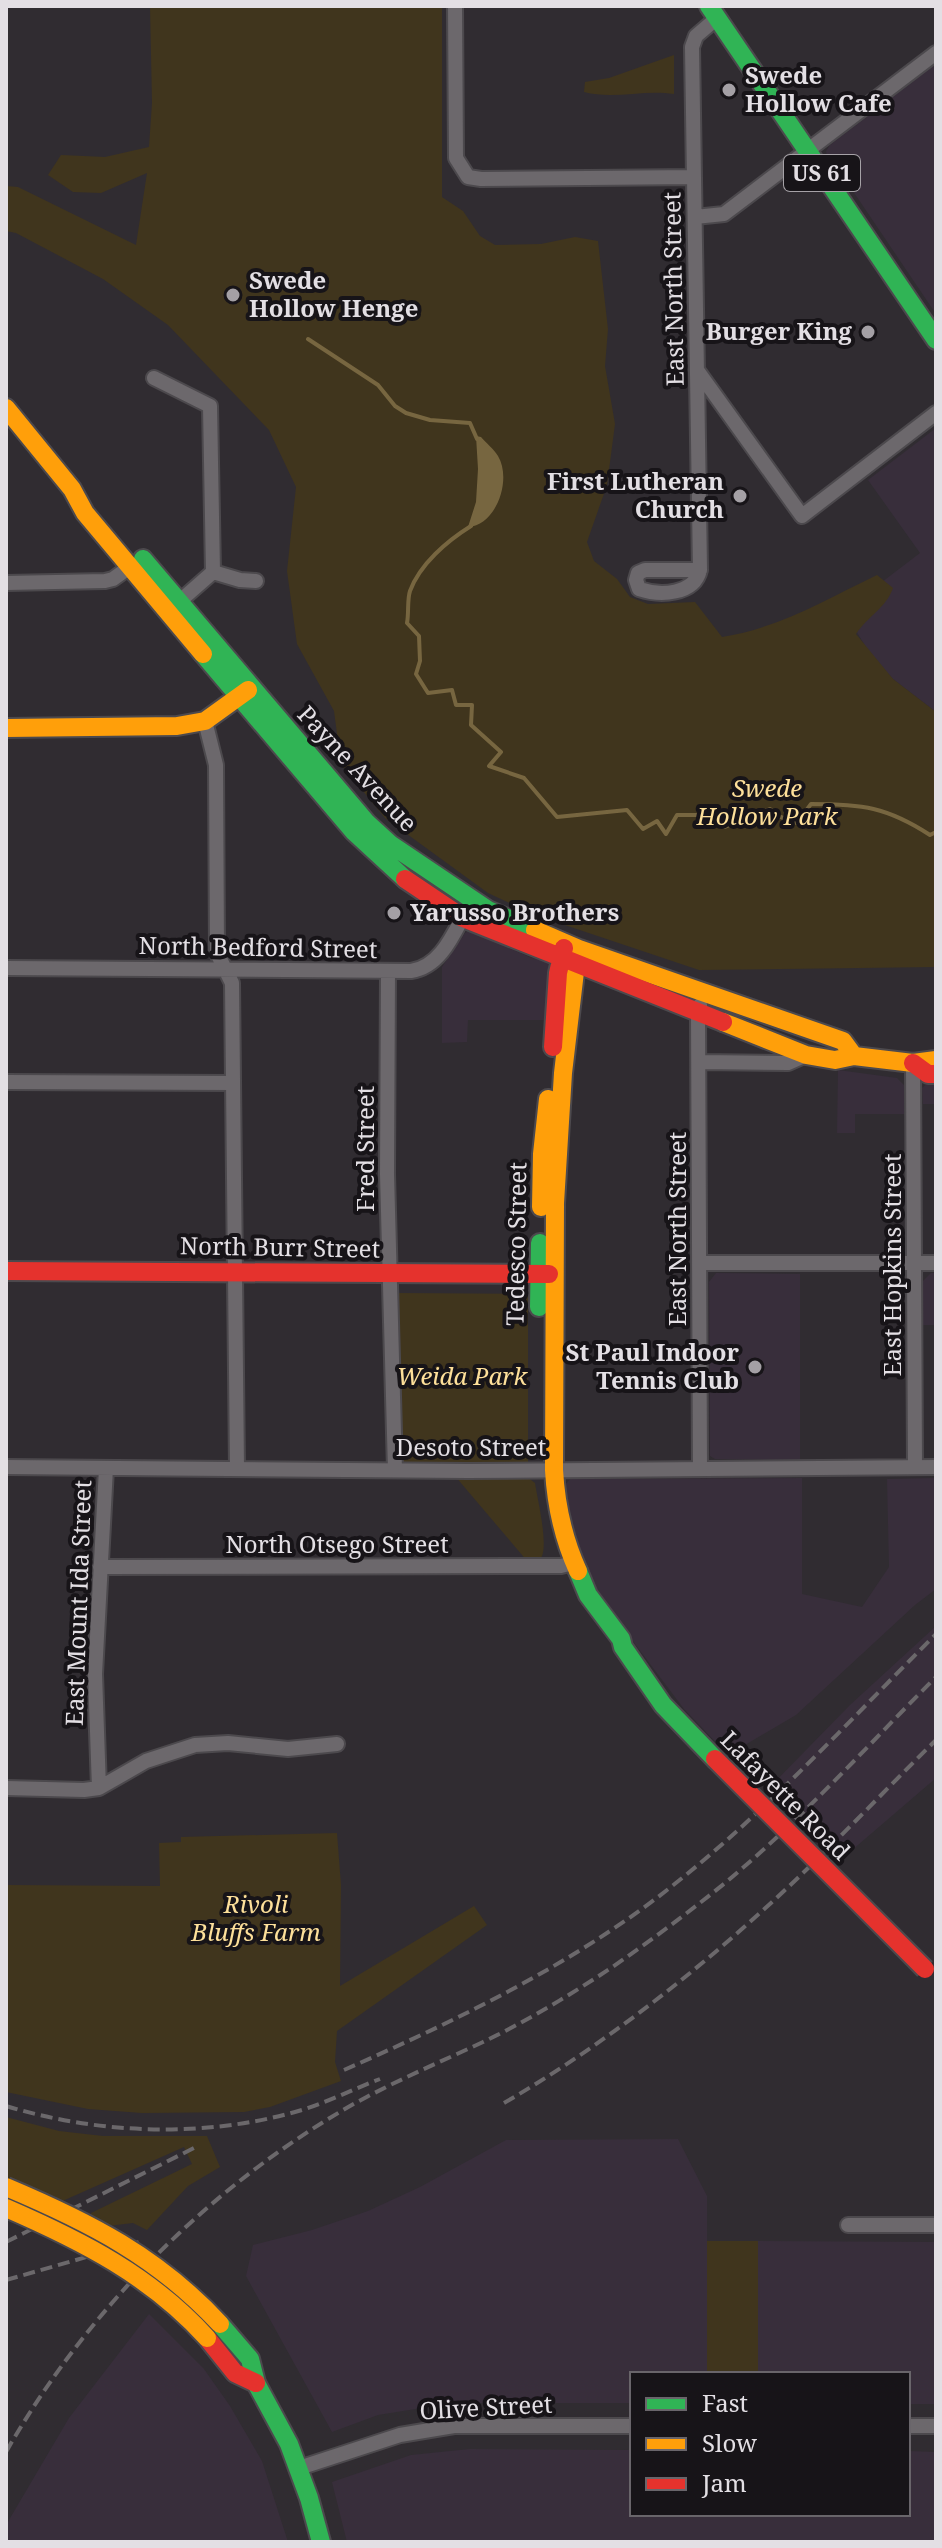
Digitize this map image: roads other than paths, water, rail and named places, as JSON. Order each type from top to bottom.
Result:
[{"type":"street","points":[[455,6],[456,158],[468,177],[694,177]]},
{"type":"street","name":"US 61","points":[[713,12],[936,340]]},
{"type":"street","name":"East North Street","points":[[700,570],[692,47],[713,12]]},
{"type":"street","points":[[695,217],[724,214],[936,53]]},
{"type":"street","points":[[697,370],[802,516],[936,413]]},
{"type":"street","points":[[154,378],[210,406],[213,572],[174,606]]},
{"type":"street","name":"Payne Avenue","points":[[6,408],[72,489],[85,513],[131,566],[174,606]]},
{"type":"street","name":"Payne Avenue","points":[[72,489],[96,505],[376,857],[428,897],[463,918],[570,954],[705,991],[843,1041],[854,1056]]},
{"type":"street","points":[[6,583],[105,581],[131,566]]},
{"type":"street","points":[[213,572],[256,581]]},
{"type":"street","points":[[6,728],[162,727],[205,721],[245,692]]},
{"type":"street","name":"Payne Avenue","points":[[245,692],[377,833],[472,901],[570,954],[698,1012],[806,1055],[835,1060],[854,1056],[913,1063],[936,1060]]},
{"type":"street","points":[[205,721],[216,765],[217,953],[232,983],[237,1469]]},
{"type":"street","name":"North Bedford Street","points":[[6,968],[423,970],[441,953],[472,901]]},
{"type":"street","name":"Tedesco Street","points":[[559,1544],[544,1504],[548,1470],[546,1274],[570,954]]},
{"type":"street","name":"Fred Street","points":[[388,972],[387,1109],[395,1470]]},
{"type":"street","name":"East North Street","points":[[700,1468],[698,1012],[705,991]]},
{"type":"street","name":"Payne Avenue","points":[[699,1062],[788,1063],[806,1055]]},
{"type":"street","name":"Payne Avenue","points":[[913,1063],[928,1074],[936,1074]]},
{"type":"street","name":"East Hopkins Street","points":[[913,1063],[915,1466]]},
{"type":"street","points":[[6,1082],[233,1083]]},
{"type":"street","points":[[700,1263],[936,1263]]},
{"type":"street","name":"North Burr Street","points":[[6,1271],[546,1274]]},
{"type":"street","name":"Desoto Street","points":[[6,1467],[548,1470],[936,1467]]},
{"type":"street","name":"East Mount Ida Street","points":[[99,1788],[94,1697],[106,1468]]},
{"type":"street","name":"Lafayette Road","points":[[559,1544],[567,1565],[621,1639],[623,1647],[663,1705],[932,1974]]},
{"type":"street","name":"North Otsego Street","points":[[100,1567],[567,1565]]},
{"type":"street","points":[[6,1788],[99,1788],[146,1761],[195,1745],[228,1743],[288,1749],[337,1744]]},
{"type":"street","points":[[6,2187],[86,2221],[142,2254],[184,2286],[213,2331]]},
{"type":"street","points":[[6,2208],[77,2239],[129,2269],[250,2359],[256,2383],[275,2415],[299,2468],[321,2542]]},
{"type":"street","points":[[848,2225],[936,2225]]},
{"type":"street","name":"Olive Street","points":[[299,2468],[400,2435],[454,2426],[630,2426]]},
{"type":"street","points":[[910,2426],[936,2426]]},
{"type":"waterway","points":[[308,339],[378,385],[395,406],[406,413],[430,420],[470,423],[477,439]]},
{"type":"waterway","points":[[471,526],[435,554],[410,591],[407,623],[419,636],[420,661],[416,674],[428,693],[452,690],[456,705],[472,705],[471,725],[501,752],[489,766],[524,778],[557,817],[627,810],[643,829],[657,821],[666,834],[677,815],[706,815],[725,827],[770,809],[778,816],[797,823],[811,804],[829,804],[874,809],[900,818],[930,835],[936,832]]},
{"type":"railway","points":[[344,2070],[426,2033],[546,1971],[658,1897],[767,1804],[936,1634]]},
{"type":"railway","points":[[6,2452],[38,2400],[113,2302],[155,2256],[200,2214],[248,2175],[350,2106],[532,2016],[596,1978],[654,1937],[725,1883],[780,1834],[936,1677]]},
{"type":"railway","points":[[504,2103],[609,2035],[708,1958],[834,1843],[936,1740]]},
{"type":"railway","points":[[6,2106],[113,2127],[187,2129],[224,2126],[295,2112],[380,2079]]},
{"type":"railway","points":[[6,2242],[196,2147]]},
{"type":"railway","points":[[6,2280],[139,2242]]},
{"type":"place","name":"Swede Hollow Cafe","points":[[729,90]]},
{"type":"place","name":"Swede Hollow Henge","points":[[233,295]]},
{"type":"place","name":"Burger King","points":[[868,332]]},
{"type":"place","name":"First Lutheran Church","points":[[740,496]]},
{"type":"place","name":"Yarusso Brothers","points":[[394,913]]},
{"type":"place","name":"St Paul Indoor Tennis Club","points":[[755,1367]]},
{"type":"park label","name":"Swede Hollow Park","points":[[767,803]]},
{"type":"park label","name":"Weida Park","points":[[462,1377]]},
{"type":"park label","name":"Rivoli Bluffs Farm","points":[[256,1919]]}]
